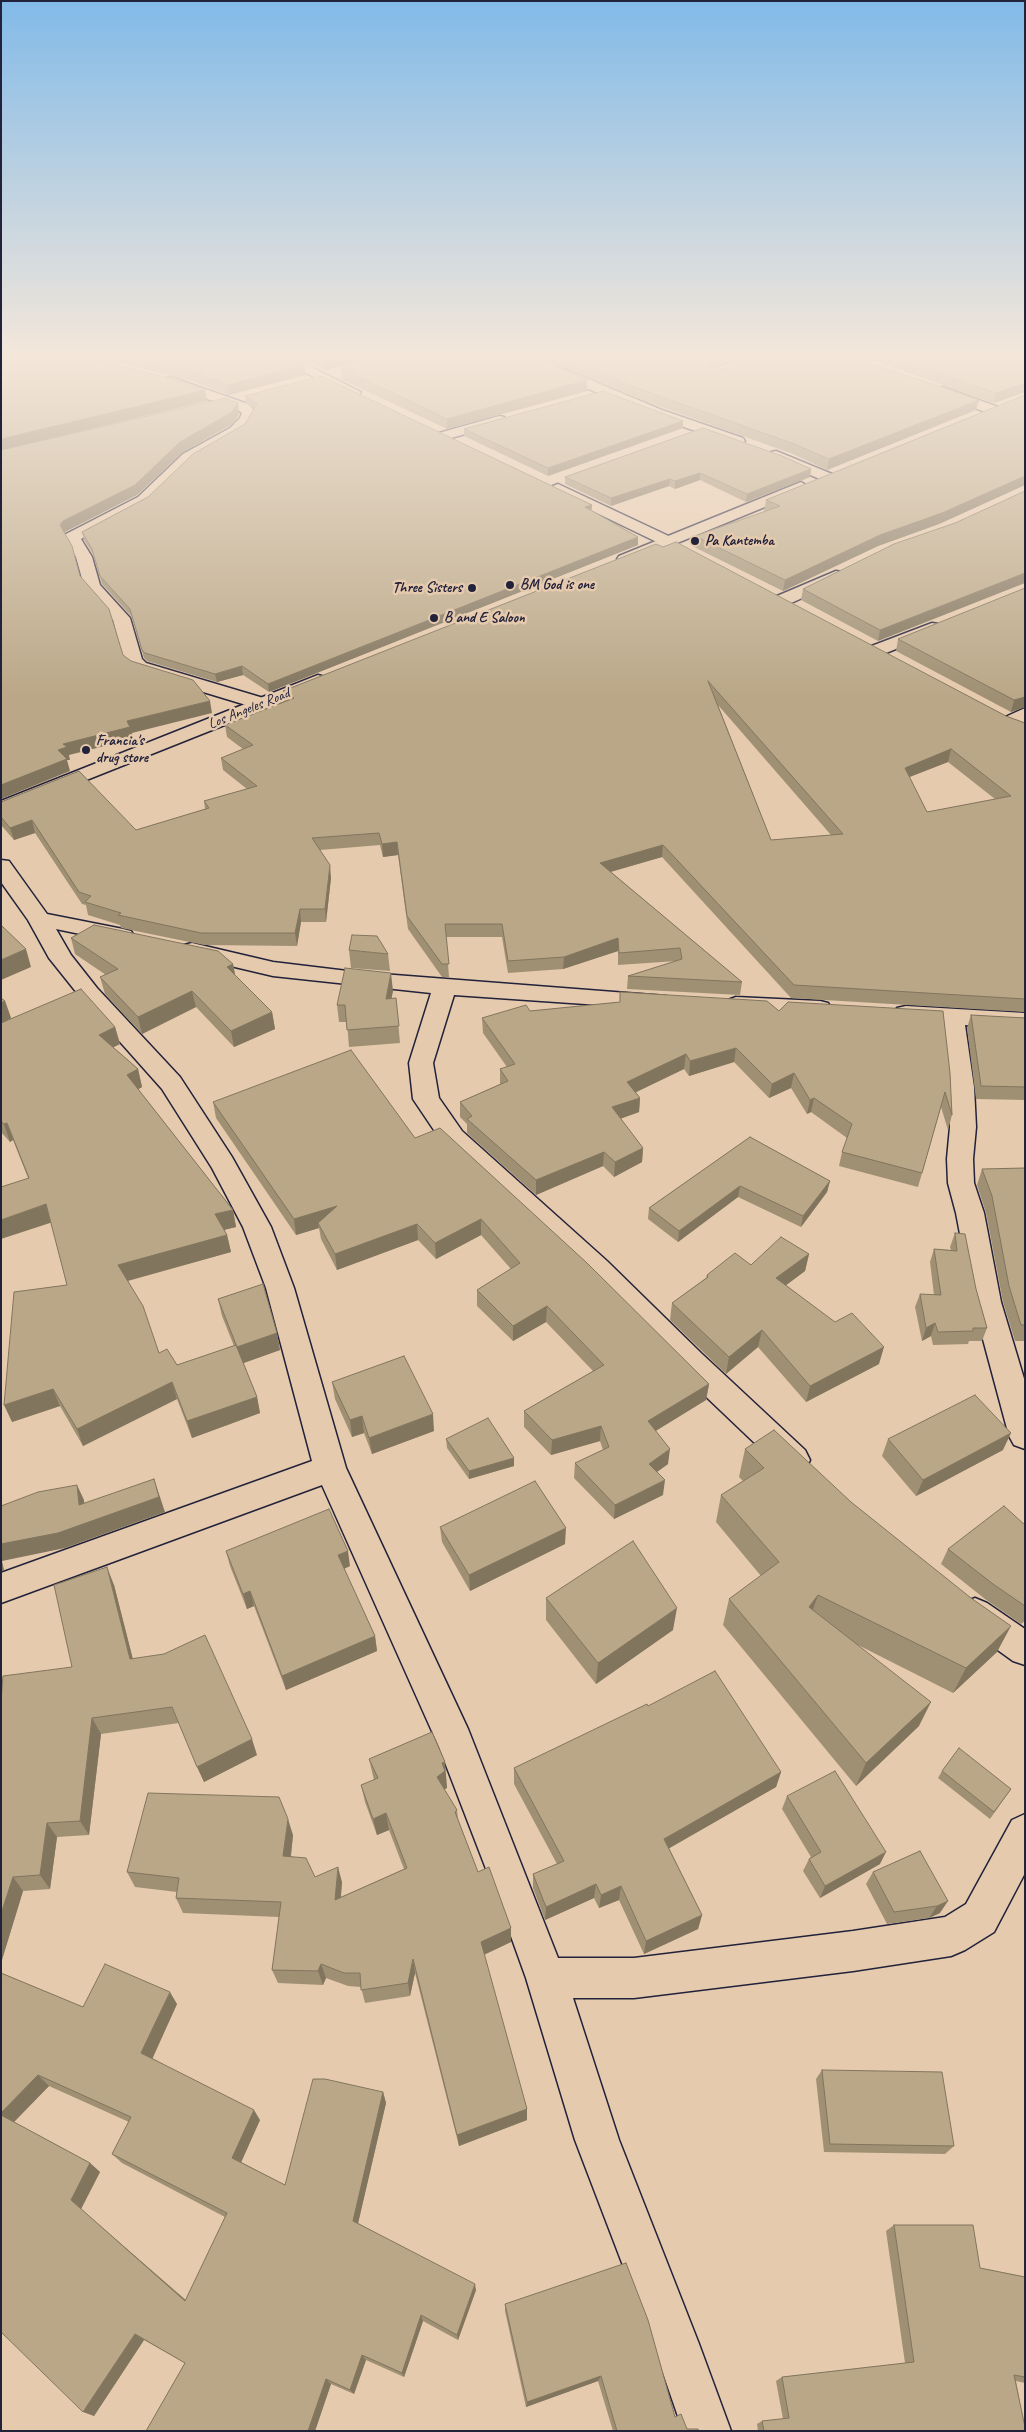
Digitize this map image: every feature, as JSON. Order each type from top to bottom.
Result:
[{"type":"street","points":[[173,471],[143,500],[72,537],[84,557],[92,586],[121,618],[127,633],[133,661],[140,668],[263,704]]},
{"type":"street","points":[[605,567],[832,475],[822,471]]},
{"type":"street","points":[[564,477],[546,484],[669,542]]},
{"type":"street","points":[[783,600],[851,568]]},
{"type":"street","points":[[876,650],[950,621]]},
{"type":"street","name":"Los Angeles Road","points":[[1,808],[334,675]]},
{"type":"street","points":[[1,866],[39,919],[61,958],[77,998],[171,1084],[223,1164],[257,1227],[280,1288],[330,1468],[455,1742],[546,1978],[597,2140],[676,2344],[706,2431]]},
{"type":"street","points":[[39,919],[146,941]]},
{"type":"street","points":[[175,947],[273,969],[445,987],[677,1002]]},
{"type":"street","points":[[445,987],[421,1063],[426,1099],[452,1138],[597,1269],[690,1362],[812,1477]]},
{"type":"street","points":[[716,1004],[843,1011]]},
{"type":"street","points":[[883,1013],[1025,1021]]},
{"type":"street","points":[[952,1017],[961,1087],[963,1127],[960,1159],[961,1183],[970,1213],[986,1302],[1025,1436]]},
{"type":"street","points":[[1,1588],[330,1468]]},
{"type":"street","points":[[958,1600],[1025,1649]]},
{"type":"street","points":[[546,1978],[644,1977],[825,1955],[951,1936],[980,1918],[1025,1833]]},
{"type":"building","points":[[1,471],[149,471],[135,485],[63,521],[60,525],[72,546],[80,576],[109,609],[123,655],[131,661],[193,680],[210,701],[127,721],[130,727],[63,744],[67,747],[58,750],[67,759],[1,785]]},
{"type":"building","points":[[175,471],[522,471],[592,505],[585,507],[638,537],[268,684],[242,666],[215,674],[145,653],[142,650],[130,609],[100,576],[92,549],[82,532],[148,497]]},
{"type":"building","points":[[581,471],[805,471],[747,494],[700,473],[675,481],[670,479],[611,498],[565,477]]},
{"type":"building","points":[[836,471],[1025,471],[1025,476],[942,513],[880,535],[785,580],[695,536],[780,506],[766,500]]},
{"type":"building","points":[[1025,491],[1025,573],[880,630],[803,589],[894,544],[955,523]]},
{"type":"building","points":[[676,542],[1006,716],[1025,723],[1025,999],[794,985],[663,845],[600,863],[742,982],[628,976],[682,959],[680,948],[619,953],[618,938],[564,957],[508,961],[502,924],[445,924],[449,964],[442,964],[407,916],[397,842],[382,844],[379,833],[312,838],[330,865],[325,909],[300,909],[295,933],[201,933],[118,915],[121,913],[85,902],[91,896],[79,892],[32,820],[10,828],[1,817],[1,802],[79,771],[136,830],[209,808],[204,801],[257,786],[221,758],[253,745],[225,725],[294,698],[283,691],[656,544],[663,547]],"holes":[[[708,681],[843,834],[771,840]],[[951,749],[1011,796],[927,812],[905,768]]]},
{"type":"building","points":[[1025,588],[1025,697],[1014,700],[898,639]]},
{"type":"building","points":[[1,925],[26,949],[1,960]]},
{"type":"building","points":[[94,925],[218,951],[233,964],[227,967],[272,1012],[231,1031],[192,991],[138,1017],[100,977],[118,969],[71,938]]},
{"type":"building","points":[[352,935],[377,936],[388,954],[349,950]]},
{"type":"building","points":[[345,968],[391,973],[386,999],[396,998],[399,1026],[347,1030],[345,1005],[337,1005]]},
{"type":"building","points":[[81,989],[115,1027],[99,1035],[138,1069],[127,1075],[233,1210],[215,1214],[227,1235],[118,1265],[143,1306],[159,1353],[167,1349],[177,1365],[236,1345],[257,1397],[187,1421],[172,1382],[77,1429],[53,1389],[4,1405],[14,1292],[67,1285],[46,1204],[1,1220],[1,1187],[29,1178],[7,1123],[4,1124],[1,1121],[1,1023]]},
{"type":"building","points":[[620,992],[767,1001],[779,1011],[788,1002],[943,1011],[950,1073],[952,1115],[945,1092],[922,1173],[842,1152],[852,1124],[814,1098],[810,1100],[794,1073],[772,1084],[736,1048],[690,1061],[686,1054],[627,1082],[640,1098],[612,1107],[643,1148],[615,1162],[604,1152],[536,1180],[467,1119],[472,1116],[460,1102],[508,1081],[500,1069],[515,1064],[482,1018],[526,1005],[530,1011],[620,1002]]},
{"type":"building","points":[[971,1015],[1025,1018],[1025,1087],[981,1086]]},
{"type":"building","points":[[351,1050],[415,1138],[440,1128],[587,1263],[709,1384],[648,1421],[670,1449],[649,1464],[665,1480],[615,1505],[575,1463],[609,1447],[601,1426],[552,1440],[524,1411],[604,1365],[547,1306],[513,1326],[477,1290],[520,1263],[481,1219],[435,1243],[417,1224],[335,1254],[318,1223],[337,1206],[294,1219],[213,1102]]},
{"type":"building","points":[[750,1137],[830,1181],[803,1216],[740,1186],[679,1231],[649,1208]]},
{"type":"building","points":[[1025,1168],[1025,1325],[1021,1325],[1009,1286],[992,1196],[982,1169]]},
{"type":"building","points":[[955,1233],[965,1234],[976,1289],[987,1328],[973,1328],[973,1331],[938,1332],[935,1323],[926,1328],[920,1294],[941,1295],[934,1249],[957,1251]]},
{"type":"building","points":[[781,1237],[809,1254],[776,1278],[835,1322],[852,1313],[884,1347],[810,1386],[762,1330],[729,1357],[672,1303],[708,1277],[707,1275],[735,1253],[751,1265]]},
{"type":"building","points":[[263,1284],[277,1333],[237,1347],[218,1299]]},
{"type":"building","points":[[404,1356],[433,1414],[369,1438],[362,1416],[350,1420],[332,1382]]},
{"type":"building","points":[[975,1395],[1011,1433],[923,1480],[888,1439]]},
{"type":"building","points":[[488,1418],[514,1458],[469,1471],[446,1439]]},
{"type":"building","points":[[774,1430],[851,1502],[971,1598],[1011,1626],[966,1668],[818,1595],[809,1607],[931,1702],[866,1763],[729,1599],[779,1562],[721,1495],[764,1468],[745,1449]]},
{"type":"building","points":[[154,1479],[159,1497],[58,1533],[1,1544],[1,1506],[38,1492],[77,1485],[79,1505]]},
{"type":"building","points":[[535,1481],[566,1528],[469,1575],[440,1527]]},
{"type":"building","points":[[1004,1506],[1025,1525],[1025,1606],[948,1549]]},
{"type":"building","points":[[329,1509],[348,1551],[338,1555],[375,1636],[282,1676],[250,1591],[243,1594],[226,1551]]},
{"type":"building","points":[[633,1541],[677,1608],[598,1663],[546,1598]]},
{"type":"building","points":[[107,1567],[130,1659],[164,1654],[205,1635],[252,1739],[197,1767],[172,1707],[92,1718],[80,1821],[47,1823],[40,1875],[13,1877],[1,1914],[1,1700],[3,1676],[72,1667],[54,1585]]},
{"type":"building","points":[[715,1671],[781,1772],[664,1839],[702,1915],[646,1941],[621,1886],[601,1895],[596,1884],[546,1907],[533,1874],[564,1861],[514,1768],[647,1704],[648,1706]]},
{"type":"building","points":[[432,1732],[445,1762],[442,1763],[445,1771],[437,1777],[457,1810],[455,1812],[478,1872],[489,1867],[511,1928],[481,1942],[527,2109],[457,2135],[413,1959],[408,1983],[361,1990],[360,1973],[344,1973],[321,1964],[318,1971],[272,1970],[281,1902],[176,1898],[179,1878],[127,1872],[148,1793],[279,1797],[288,1819],[283,1856],[306,1858],[315,1877],[338,1867],[335,1900],[407,1868],[386,1813],[373,1819],[361,1785],[378,1778],[369,1759]]},
{"type":"building","points":[[959,1748],[1011,1789],[994,1812],[942,1771]]},
{"type":"building","points":[[835,1771],[886,1852],[825,1886],[809,1859],[821,1852],[787,1796]]},
{"type":"building","points":[[920,1851],[948,1901],[937,1906],[894,1912],[873,1872]]},
{"type":"building","points":[[105,1964],[170,1992],[141,2053],[254,2110],[232,2158],[285,2185],[313,2079],[325,2079],[383,2092],[353,2221],[475,2284],[457,2335],[421,2315],[402,2373],[362,2355],[350,2390],[326,2379],[308,2431],[146,2431],[185,2363],[135,2334],[83,2412],[1,2332],[1,2115],[90,2163],[71,2200],[185,2301],[227,2213],[112,2154],[131,2117],[38,2075],[1,2113],[1,1973],[83,2007]]},
{"type":"building","points":[[822,2070],[942,2072],[954,2146],[830,2144]]},
{"type":"building","points":[[894,2225],[973,2225],[980,2268],[1025,2277],[1025,2377],[1014,2375],[1025,2431],[764,2431],[762,2421],[789,2418],[782,2377],[914,2362]]},
{"type":"building","points":[[626,2263],[648,2320],[675,2417],[681,2414],[687,2429],[698,2429],[699,2431],[617,2431],[601,2376],[527,2402],[505,2304]]},
{"type":"place","name":"Pa Kantemba","points":[[695,541]]},
{"type":"place","name":"BM God is one","points":[[510,585]]},
{"type":"place","name":"Three Sisters","points":[[472,588]]},
{"type":"place","name":"B and E Saloon","points":[[434,618]]},
{"type":"place","name":"Francia's drug store","points":[[86,750]]}]
